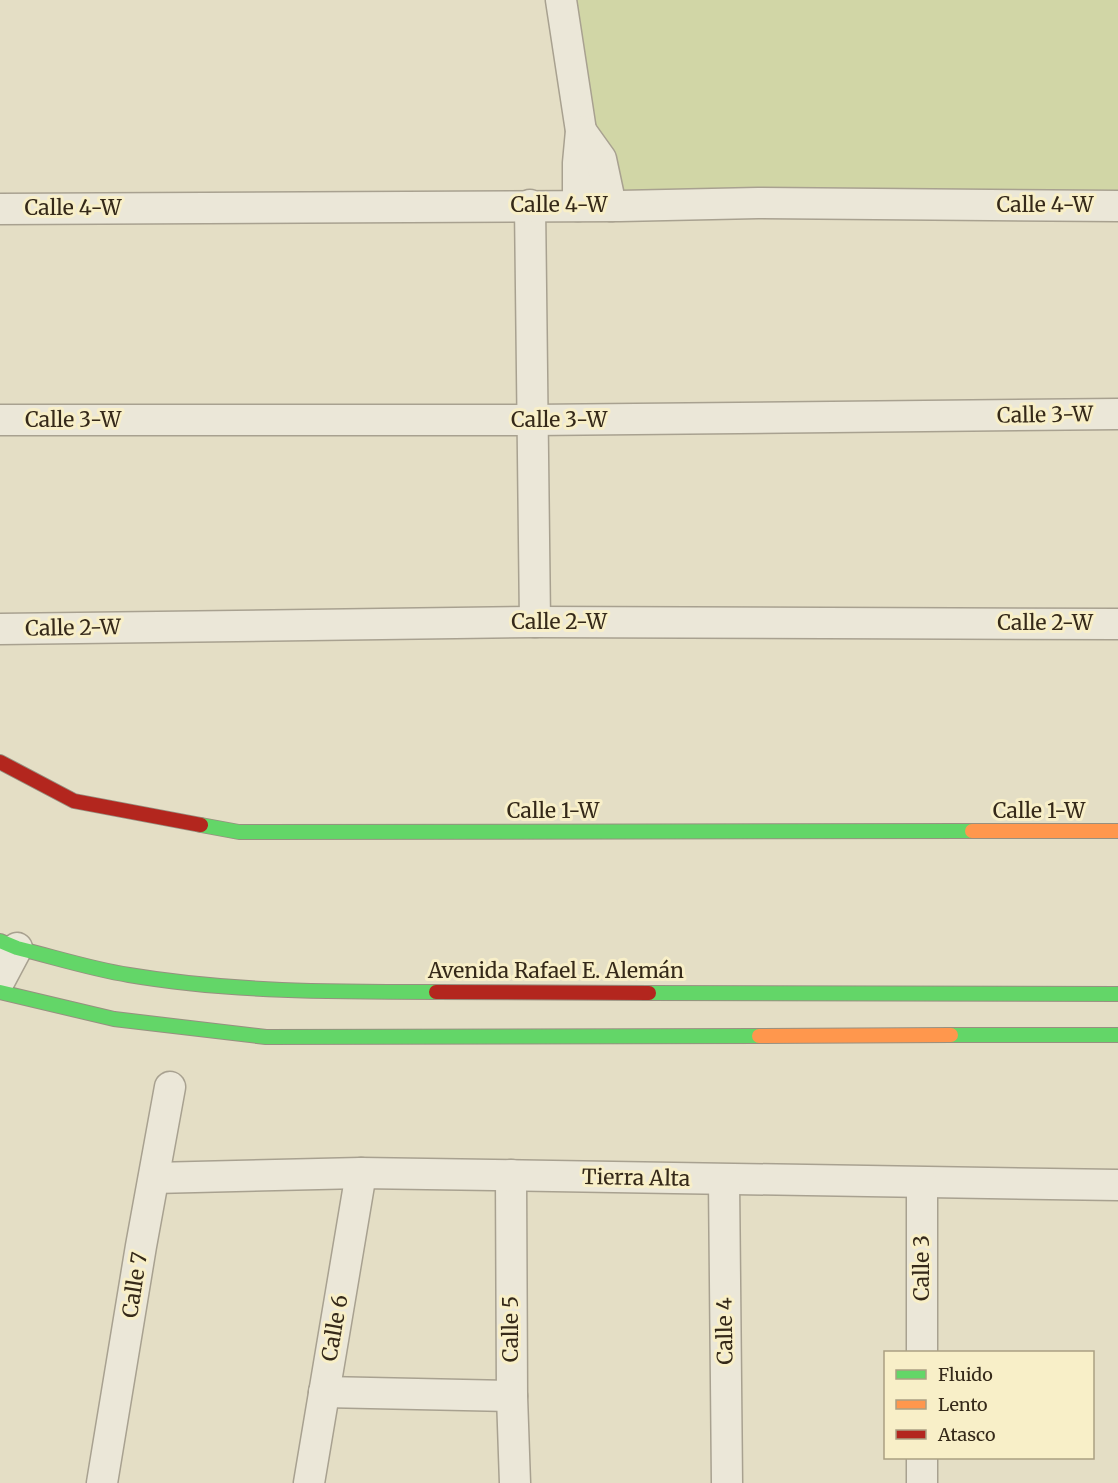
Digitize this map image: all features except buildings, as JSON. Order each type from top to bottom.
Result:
[{"type":"main road","name":"Calle 1-W","points":[[0,762],[74,801],[238,832],[1118,831]]},
{"type":"main road","name":"Avenida Rafael E. Alemán","points":[[8,945],[127,975],[215,986],[308,992],[1118,994]]},
{"type":"main road","points":[[0,992],[114,1019],[189,1030],[266,1037],[1118,1035]]},
{"type":"street","points":[[561,0],[581,130],[578,206]]},
{"type":"street","points":[[581,130],[601,159],[610,206]]},
{"type":"street","name":"Calle 4-W","points":[[0,209],[610,206],[758,203],[1118,206]]},
{"type":"street","points":[[530,205],[535,622]]},
{"type":"street","name":"Calle 3-W","points":[[0,420],[533,420],[1118,414]]},
{"type":"street","name":"Calle 2-W","points":[[0,629],[535,622],[1118,624]]},
{"type":"street","points":[[0,980],[8,945]]},
{"type":"street","name":"Calle 7","points":[[102,1483],[170,1087]]},
{"type":"street","name":"Tierra Alta","points":[[154,1178],[361,1173],[1118,1185]]},
{"type":"street","name":"Calle 6","points":[[309,1483],[361,1173]]},
{"type":"street","name":"Calle 5","points":[[511,1175],[512,1396],[515,1483]]},
{"type":"street","name":"Calle 4","points":[[724,1180],[727,1483]]},
{"type":"street","name":"Calle 3","points":[[922,1183],[922,1351]]},
{"type":"street","points":[[324,1392],[512,1396]]},
{"type":"street","points":[[922,1459],[922,1483]]},
{"type":"green space","points":[[568,0],[1118,0],[1118,206],[620,206],[586,98]]},
{"type":"traffic: fast","points":[[201,825],[239,832],[972,831]]},
{"type":"traffic: fast","points":[[0,941],[17,948],[87,966],[167,981],[282,990],[436,992]]},
{"type":"traffic: fast","points":[[0,992],[114,1019],[266,1037],[759,1036]]},
{"type":"traffic: fast","points":[[649,993],[1118,994]]},
{"type":"traffic: fast","points":[[951,1035],[1118,1035]]},
{"type":"traffic: slow","points":[[972,831],[1118,831]]},
{"type":"traffic: slow","points":[[759,1036],[951,1035]]},
{"type":"traffic: jam","points":[[0,762],[74,801],[201,825]]},
{"type":"traffic: jam","points":[[436,992],[649,993]]}]
